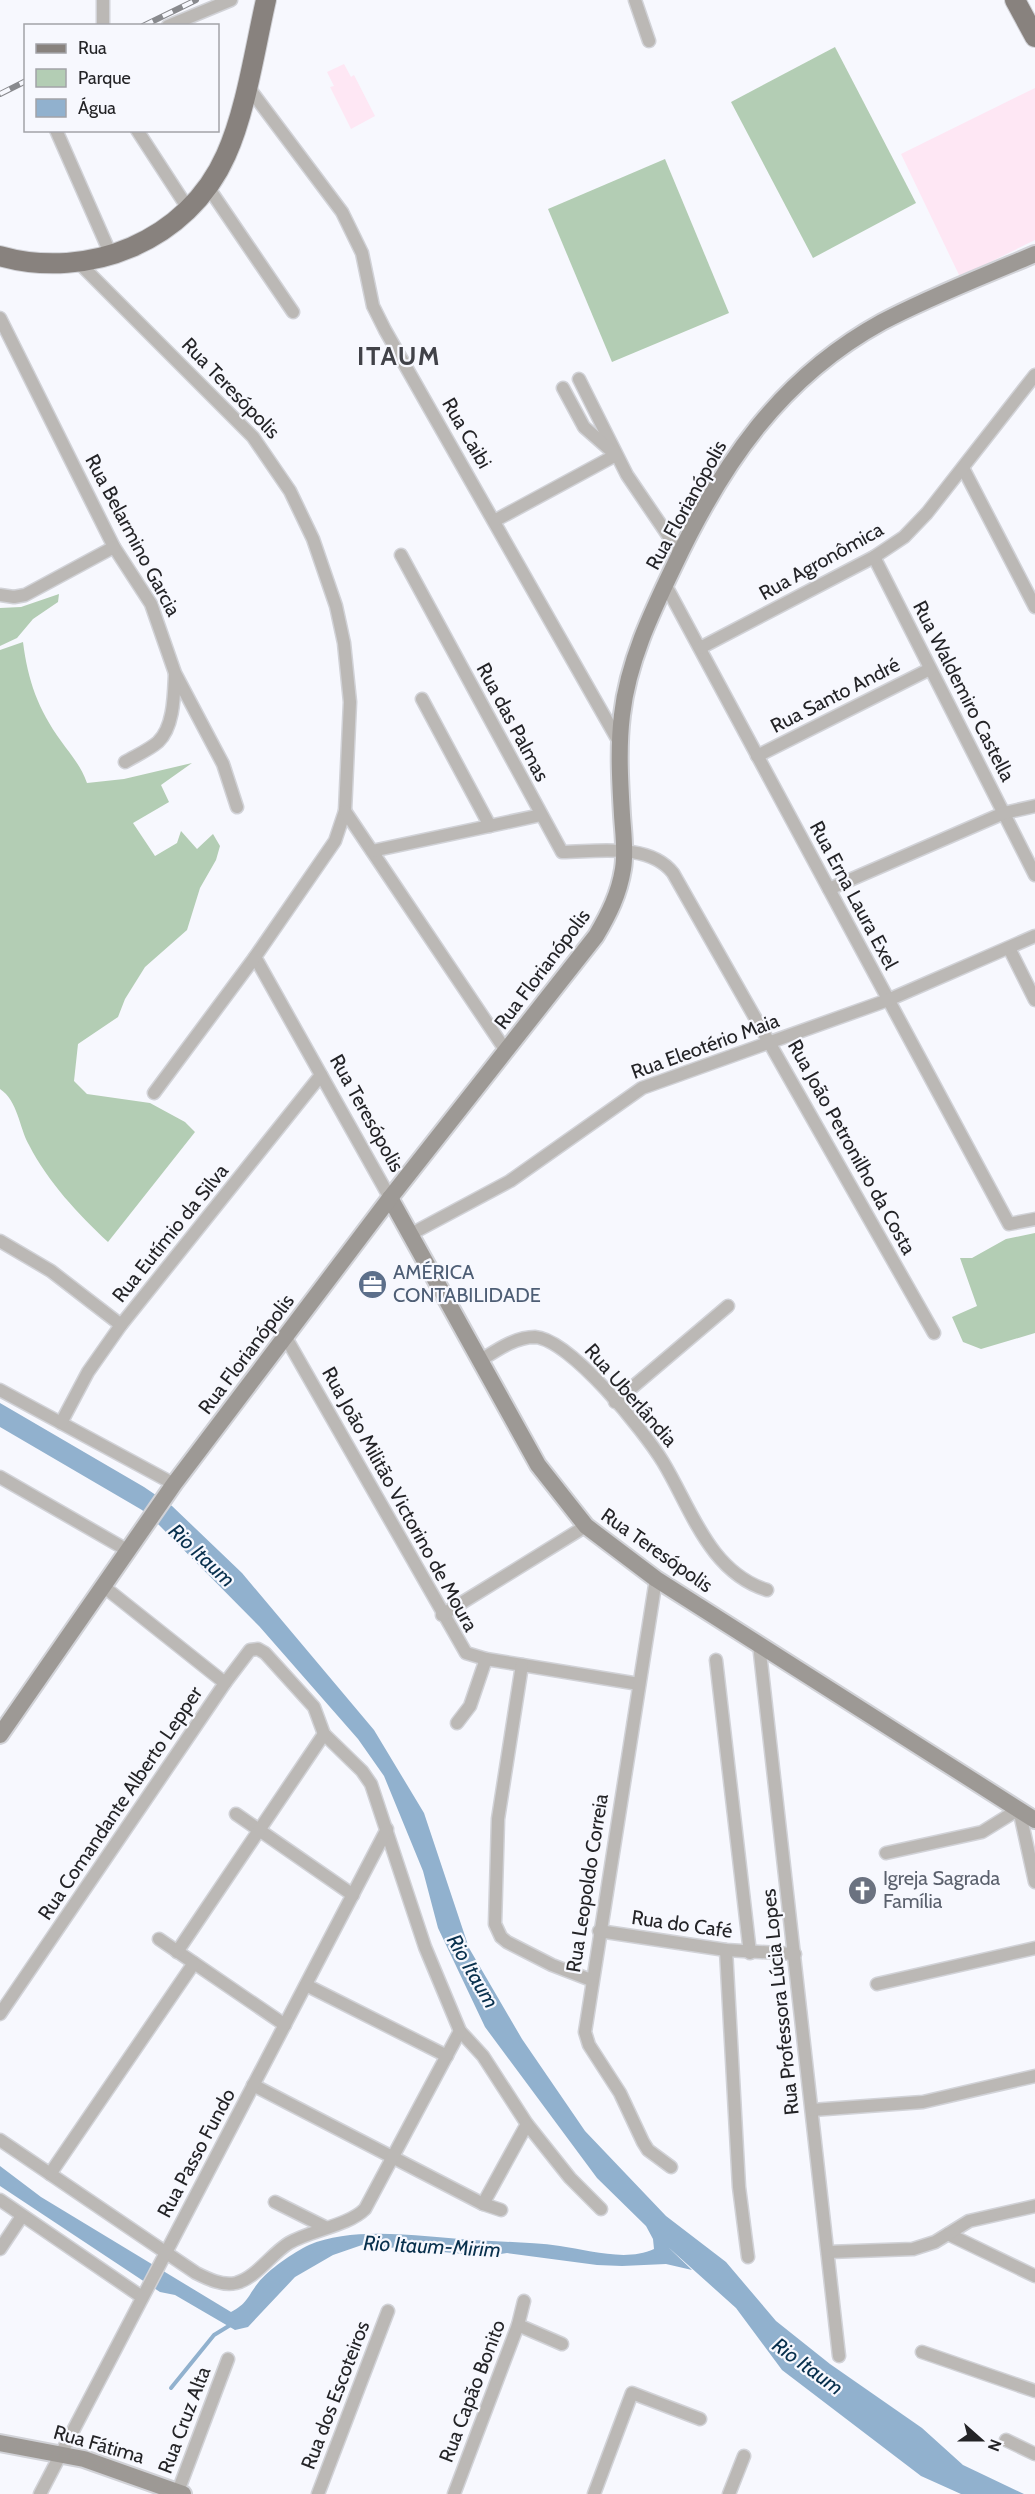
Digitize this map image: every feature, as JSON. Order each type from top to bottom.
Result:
[{"type":"main road","points":[[0,256],[32,263],[79,264],[111,255],[164,231],[189,210],[208,187],[228,152],[266,0]]},
{"type":"main road","points":[[261,20],[279,0]]},
{"type":"main road","points":[[1015,0],[1035,37]]},
{"type":"main road","name":"Rua Florianópolis","points":[[0,1735],[174,1484],[390,1198],[596,936],[620,885],[624,852],[619,742],[630,672],[647,623],[680,553],[739,449],[767,413],[796,384],[842,348],[882,322],[1035,254]]},
{"type":"main road","name":"Rua Teresópolis","points":[[390,1198],[538,1465],[586,1526],[656,1579],[1035,1820]]},
{"type":"main road","name":"Rua Fátima","points":[[0,2443],[61,2453],[108,2466],[179,2493]]},
{"type":"street","points":[[103,0],[103,24]]},
{"type":"street","points":[[173,24],[231,0]]},
{"type":"street","points":[[635,0],[650,41]]},
{"type":"street","name":"Rua Caibi","points":[[246,84],[342,212],[362,252],[373,306],[619,742]]},
{"type":"street","points":[[57,132],[111,255]]},
{"type":"street","points":[[138,132],[189,210]]},
{"type":"street","points":[[208,187],[293,312]]},
{"type":"street","name":"Rua Teresópolis","points":[[79,264],[253,437],[290,491],[313,539],[336,606],[348,676],[350,730],[345,811],[335,841],[255,957],[390,1198]]},
{"type":"street","name":"Rua Belarmino Garcia","points":[[0,318],[114,547],[151,604],[163,633],[175,673],[223,764],[237,807]]},
{"type":"street","name":"Rua Agronômica","points":[[700,648],[874,558],[904,537],[963,468],[1035,375]]},
{"type":"street","points":[[579,379],[616,454],[640,496],[680,553]]},
{"type":"street","points":[[563,388],[584,427],[596,440],[616,454]]},
{"type":"street","points":[[494,521],[616,454]]},
{"type":"street","points":[[963,468],[1035,607]]},
{"type":"street","points":[[0,595],[14,597],[25,595],[114,547]]},
{"type":"street","name":"Rua das Palmas","points":[[400,555],[562,852],[624,852]]},
{"type":"street","name":"Rua Waldemiro Castella","points":[[874,558],[1035,875]]},
{"type":"street","name":"Rua Erna Laura Exel","points":[[665,584],[1008,1224],[1035,1219]]},
{"type":"street","name":"Rua Santo André","points":[[757,756],[930,669]]},
{"type":"street","points":[[125,762],[158,743],[164,733],[174,701],[175,673]]},
{"type":"street","points":[[422,699],[490,826]]},
{"type":"street","points":[[829,889],[1004,813],[1035,806]]},
{"type":"street","points":[[345,811],[506,1051]]},
{"type":"street","points":[[372,851],[541,815]]},
{"type":"street","name":"Rua João Petronilho da Costa","points":[[624,852],[647,855],[668,866],[673,873],[934,1333]]},
{"type":"street","name":"Rua Eleotério Maia","points":[[411,1234],[510,1180],[642,1088],[888,1000],[1035,936]]},
{"type":"street","points":[[1009,948],[1035,1000]]},
{"type":"street","points":[[154,1093],[255,957]]},
{"type":"street","name":"Rua Eutímio da Silva","points":[[61,1423],[88,1372],[121,1325],[321,1075]]},
{"type":"street","points":[[0,1241],[51,1271],[121,1325]]},
{"type":"street","points":[[615,1402],[728,1306]]},
{"type":"street","name":"Rua João Militão Victorino de Moura","points":[[285,1336],[442,1615],[466,1653],[486,1659],[639,1684]]},
{"type":"street","name":"Rua Uberlândia","points":[[481,1360],[513,1342],[529,1338],[544,1339],[567,1351],[583,1365],[662,1459],[687,1509],[715,1551],[742,1577],[767,1590]]},
{"type":"street","points":[[0,1390],[174,1484]]},
{"type":"street","points":[[0,1477],[128,1550]]},
{"type":"street","points":[[442,1615],[586,1526]]},
{"type":"street","name":"Rua Leopoldo Correia","points":[[656,1579],[591,1980],[585,2032],[589,2045],[620,2093],[648,2150],[671,2167]]},
{"type":"street","name":"Rua Comandante Alberto Lepper","points":[[0,2014],[225,1683],[103,1586]]},
{"type":"street","name":"Rua Professora Lúcia Lopes","points":[[759,1644],[839,2356]]},
{"type":"street","points":[[225,1683],[244,1655],[250,1650],[258,1649],[314,1707],[324,1734],[367,1777],[387,1829],[425,1947],[460,2031],[483,2056],[527,2124],[570,2178],[601,2209]]},
{"type":"street","points":[[457,1723],[473,1698],[486,1659]]},
{"type":"street","points":[[716,1660],[750,1953]]},
{"type":"street","points":[[522,1665],[498,1819],[495,1924],[501,1937],[507,1942],[591,1980]]},
{"type":"street","points":[[177,1952],[324,1734]]},
{"type":"street","points":[[886,1853],[982,1832],[1019,1809],[1035,1882]]},
{"type":"street","points":[[236,1814],[353,1895]]},
{"type":"street","name":"Rua Passo Fundo","points":[[40,2494],[387,1829]]},
{"type":"street","name":"Rua do Café","points":[[599,1931],[750,1953],[795,1954]]},
{"type":"street","points":[[159,1939],[285,2025]]},
{"type":"street","points":[[877,1984],[1035,1948]]},
{"type":"street","points":[[726,1950],[739,2175],[748,2257]]},
{"type":"street","points":[[50,2174],[194,1963]]},
{"type":"street","points":[[306,1985],[447,2056]]},
{"type":"street","points":[[0,2140],[164,2256],[211,2280],[237,2283],[247,2278],[286,2245],[325,2227],[353,2218],[365,2209],[460,2031]]},
{"type":"street","points":[[812,2110],[923,2102],[1035,2076]]},
{"type":"street","points":[[254,2085],[483,2204],[501,2210]]},
{"type":"street","points":[[483,2204],[527,2124]]},
{"type":"street","points":[[0,2200],[145,2294]]},
{"type":"street","points":[[275,2202],[325,2227]]},
{"type":"street","points":[[828,2252],[913,2249],[935,2242],[969,2221],[1035,2206]]},
{"type":"street","points":[[0,2248],[22,2216]]},
{"type":"street","points":[[948,2234],[1035,2276]]},
{"type":"street","name":"Rua Capão Bonito","points":[[454,2494],[525,2301]]},
{"type":"street","name":"Rua dos Escoteiros","points":[[318,2494],[388,2311]]},
{"type":"street","points":[[518,2325],[562,2344]]},
{"type":"street","points":[[922,2352],[1035,2391]]},
{"type":"street","name":"Rua Cruz Alta","points":[[179,2493],[228,2359]]},
{"type":"street","points":[[594,2494],[632,2393],[700,2419]]},
{"type":"street","points":[[1006,2440],[1035,2454]]},
{"type":"street","points":[[729,2494],[744,2456]]},
{"type":"shaded area","points":[[344,64],[351,77],[354,75],[375,116],[351,129],[330,87],[334,86],[327,72]]},
{"type":"shaded area","points":[[1035,88],[1035,240],[960,277],[901,154]]},
{"type":"green space","points":[[835,47],[916,203],[813,258],[731,102]]},
{"type":"green space","points":[[665,159],[729,313],[612,362],[548,209]]},
{"type":"green space","points":[[59,594],[58,602],[33,619],[17,638],[0,646],[0,608],[21,607]]},
{"type":"green space","points":[[23,642],[31,682],[40,706],[79,766],[87,783],[124,779],[192,763],[161,785],[169,802],[133,823],[155,856],[177,843],[181,831],[197,849],[213,834],[220,846],[216,860],[200,888],[187,930],[145,967],[125,999],[118,1017],[78,1044],[74,1081],[87,1094],[150,1103],[185,1122],[195,1132],[108,1242],[54,1185],[29,1145],[11,1100],[0,1089],[0,650]]},
{"type":"green space","points":[[1035,1233],[1035,1333],[981,1349],[963,1342],[952,1317],[977,1306],[960,1258],[972,1258],[1006,1239]]},
{"type":"water","points":[[0,1403],[144,1487],[172,1506],[242,1573],[374,1730],[424,1813],[469,1948],[522,2039],[585,2131],[666,2216],[726,2262],[776,2321],[830,2364],[922,2428],[963,2465],[1024,2494],[961,2494],[921,2476],[782,2370],[736,2308],[668,2247],[692,2270],[666,2264],[597,2265],[507,2253],[488,2256],[362,2245],[333,2255],[295,2277],[248,2327],[235,2330],[175,2295],[160,2292],[0,2186],[0,2166],[41,2197],[231,2312],[244,2303],[263,2278],[289,2257],[309,2245],[347,2235],[390,2234],[527,2243],[620,2255],[632,2255],[654,2249],[653,2239],[646,2226],[597,2178],[485,2027],[438,1928],[423,1871],[384,1776],[358,1739],[259,1626],[159,1525],[142,1510],[0,1427]]},
{"type":"waterway","points":[[171,2388],[214,2335],[232,2324]]},
{"type":"railway","points":[[147,24],[196,0]]},
{"type":"railway","points":[[0,94],[24,82]]},
{"type":"place","name":"AMÉRICA CONTABILIDADE","points":[[372,1284]]},
{"type":"place","name":"Igreja Sagrada Família","points":[[862,1890]]},
{"type":"district","name":"ITAUM","points":[[399,356]]},
{"type":"water label","name":"Rio Itaum","points":[[202,1555]]},
{"type":"water label","name":"Rio Itaum","points":[[473,1971]]},
{"type":"water label","name":"Rio Itaum-Mirim","points":[[432,2246]]},
{"type":"water label","name":"Rio Itaum","points":[[808,2366]]}]
